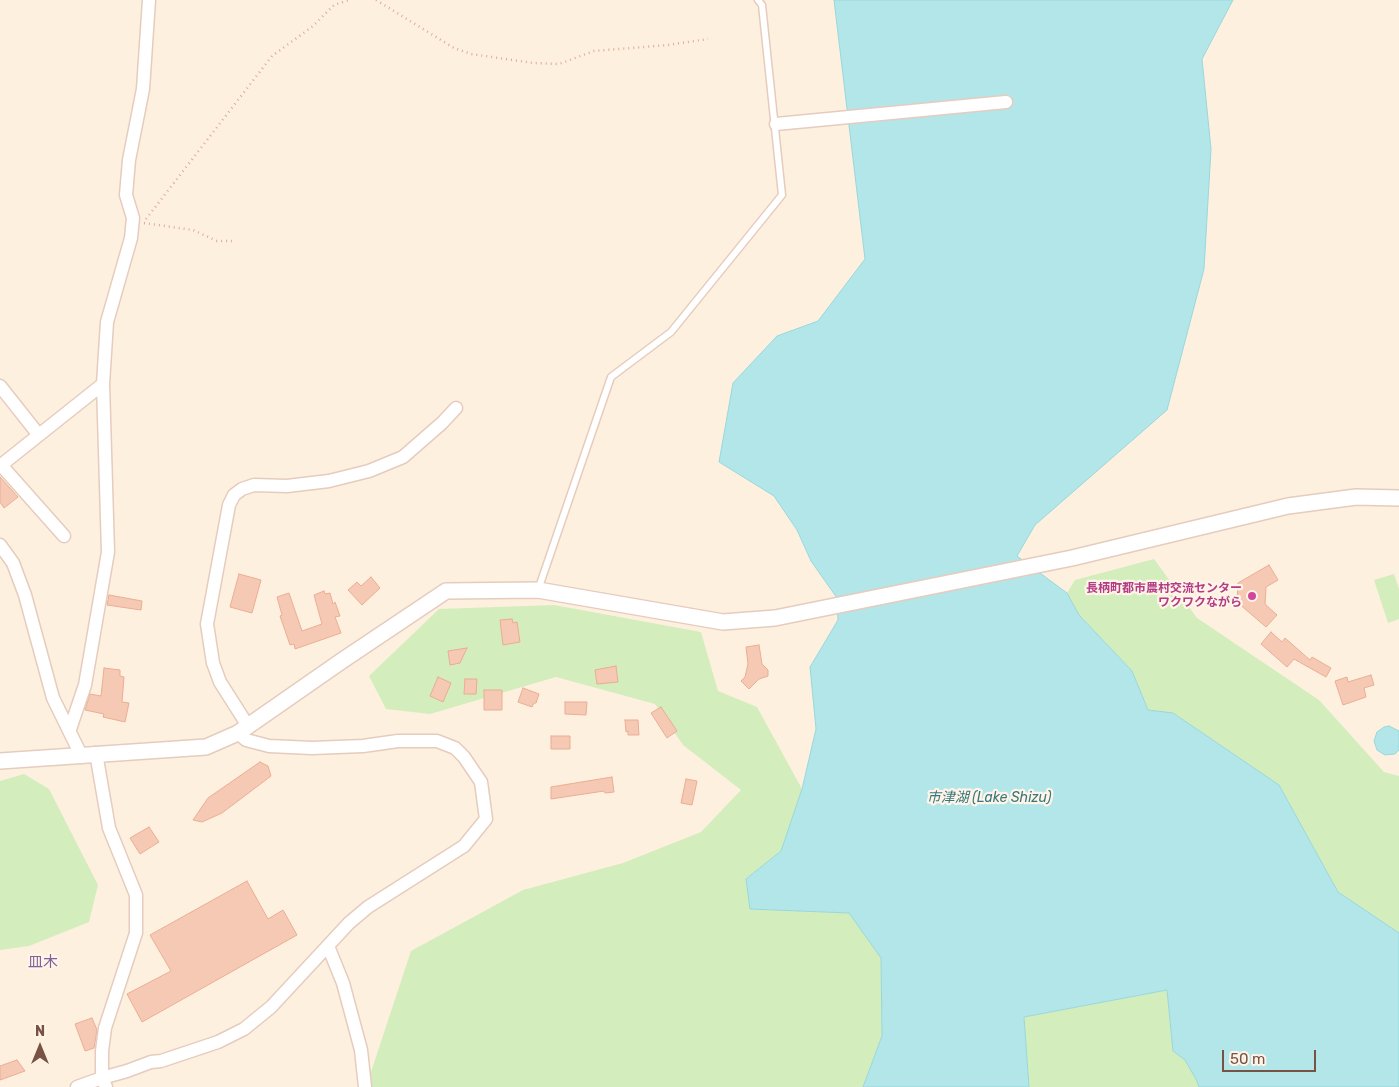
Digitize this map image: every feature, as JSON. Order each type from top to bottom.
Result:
[{"type":"street","points":[[70,729],[85,685],[108,552],[103,384],[107,322],[131,238],[133,218],[126,195],[126,186],[128,160],[143,89],[149,0]]},
{"type":"street","points":[[776,124],[1006,102]]},
{"type":"street","points":[[64,536],[0,466],[103,384]]},
{"type":"street","points":[[0,386],[38,434]]},
{"type":"street","points":[[77,1087],[104,1082],[152,1062],[161,1061],[218,1042],[244,1029],[271,1007],[328,946],[368,907],[464,846],[486,819],[481,782],[464,757],[455,748],[437,741],[398,741],[363,746],[312,748],[269,746],[246,740],[213,663],[207,624],[229,505],[234,495],[242,489],[254,486],[286,486],[320,482],[369,471],[403,457],[442,423],[456,408]]},
{"type":"street","points":[[0,761],[206,747],[243,730],[446,591],[538,590],[722,622],[775,618],[1072,558],[1288,506],[1356,496],[1399,498]]},
{"type":"street","points":[[0,545],[13,562],[25,596],[53,698],[70,729],[89,754],[109,828],[136,895],[136,933],[105,1028],[102,1051],[104,1082]]},
{"type":"street","points":[[328,946],[343,983],[361,1050],[365,1087]]},
{"type":"lane","points":[[538,590],[611,377],[671,332],[782,195],[762,5],[758,0]]},
{"type":"path","points":[[232,241],[217,241],[187,229],[143,223],[272,56],[301,35],[334,5],[349,0]]},
{"type":"path","points":[[376,0],[454,48],[478,55],[533,63],[559,64],[594,52],[668,45],[708,38]]},
{"type":"green space","points":[[1154,559],[1197,618],[1319,700],[1384,772],[1399,776],[1399,933],[1338,892],[1279,785],[1173,713],[1148,711],[1132,671],[1079,615],[1067,593],[1075,580]]},
{"type":"green space","points":[[1394,574],[1399,589],[1399,619],[1388,623],[1374,580]]},
{"type":"green space","points":[[554,605],[701,632],[718,691],[757,707],[802,789],[781,851],[746,879],[750,909],[849,913],[881,958],[882,1036],[863,1087],[366,1087],[411,951],[523,890],[623,863],[701,832],[741,790],[683,745],[655,704],[556,677],[430,714],[386,709],[369,676],[439,609]]},
{"type":"green space","points":[[24,774],[49,789],[98,885],[89,922],[29,946],[0,950],[0,781]]},
{"type":"green space","points":[[1167,990],[1173,1051],[1185,1060],[1199,1087],[1029,1087],[1024,1017]]},
{"type":"water","name":"市津湖 (Lake Shizu)","points":[[834,0],[1233,0],[1202,59],[1211,149],[1204,269],[1167,410],[1035,525],[1017,556],[1067,593],[1079,615],[1132,671],[1148,710],[1173,713],[1279,785],[1338,892],[1399,933],[1399,1087],[1199,1087],[1185,1060],[1173,1051],[1167,990],[1024,1017],[1029,1087],[863,1087],[882,1036],[881,958],[849,913],[750,909],[746,879],[781,851],[802,789],[816,729],[810,667],[838,620],[837,598],[811,561],[797,530],[774,496],[719,462],[733,383],[777,336],[818,321],[865,259]]},
{"type":"water","points":[[1389,726],[1399,731],[1399,750],[1395,754],[1385,755],[1377,750],[1374,741],[1377,732]]},
{"type":"building","points":[[0,477],[18,497],[4,508],[0,502]]},
{"type":"building","points":[[1269,565],[1278,580],[1266,587],[1265,604],[1277,615],[1266,627],[1237,602],[1238,583]]},
{"type":"building","points":[[239,574],[261,580],[252,613],[230,607]]},
{"type":"building","points":[[371,577],[380,588],[362,605],[348,590],[357,582],[361,586]]},
{"type":"building","points":[[324,591],[325,594],[330,593],[333,604],[335,602],[340,616],[335,617],[341,633],[295,649],[294,644],[290,645],[280,616],[282,615],[277,597],[289,593],[302,631],[322,624],[314,595]]},
{"type":"building","points":[[109,595],[142,601],[141,610],[107,605]]},
{"type":"building","points":[[512,619],[513,623],[517,622],[520,642],[503,645],[500,620]]},
{"type":"building","points":[[1271,632],[1282,642],[1285,638],[1310,660],[1312,657],[1331,668],[1326,677],[1294,659],[1287,667],[1261,644]]},
{"type":"building","points":[[759,645],[762,664],[768,670],[768,676],[759,679],[749,689],[741,681],[745,677],[748,664],[746,647]]},
{"type":"building","points":[[467,648],[460,663],[450,665],[448,651]]},
{"type":"building","points":[[616,666],[618,682],[597,684],[595,670]]},
{"type":"building","points":[[104,668],[120,670],[120,676],[124,677],[122,702],[129,703],[125,722],[103,717],[104,714],[85,710],[90,694],[101,696]]},
{"type":"building","points":[[1371,675],[1374,685],[1364,688],[1366,697],[1343,705],[1335,681],[1347,677],[1348,682]]},
{"type":"building","points":[[438,677],[451,683],[443,702],[430,696]]},
{"type":"building","points":[[465,679],[477,679],[476,694],[464,694]]},
{"type":"building","points":[[523,688],[539,694],[536,703],[532,707],[518,702]]},
{"type":"building","points":[[484,690],[502,690],[502,710],[484,710]]},
{"type":"building","points":[[565,702],[587,702],[586,715],[565,714]]},
{"type":"building","points":[[661,707],[677,731],[667,738],[651,713]]},
{"type":"building","points":[[625,720],[638,720],[639,735],[628,735]]},
{"type":"building","points":[[551,736],[570,736],[570,749],[551,749]]},
{"type":"building","points":[[260,762],[268,766],[271,776],[222,813],[202,822],[193,820],[208,798]]},
{"type":"building","points":[[612,777],[614,792],[605,793],[604,791],[551,799],[551,787]]},
{"type":"building","points":[[686,779],[697,781],[692,805],[681,803]]},
{"type":"building","points":[[149,827],[159,842],[140,854],[130,838]]},
{"type":"building","points":[[247,881],[268,919],[283,910],[297,935],[142,1022],[127,994],[171,971],[150,935]]},
{"type":"building","points":[[92,1018],[97,1030],[94,1048],[85,1051],[75,1024]]},
{"type":"building","points":[[17,1060],[25,1071],[0,1080],[0,1066]]},
{"type":"place","name":"長柄町都市農村交流センター ワクワクながら","points":[[1252,596]]},
{"type":"district","name":"皿木","points":[[43,963]]}]
